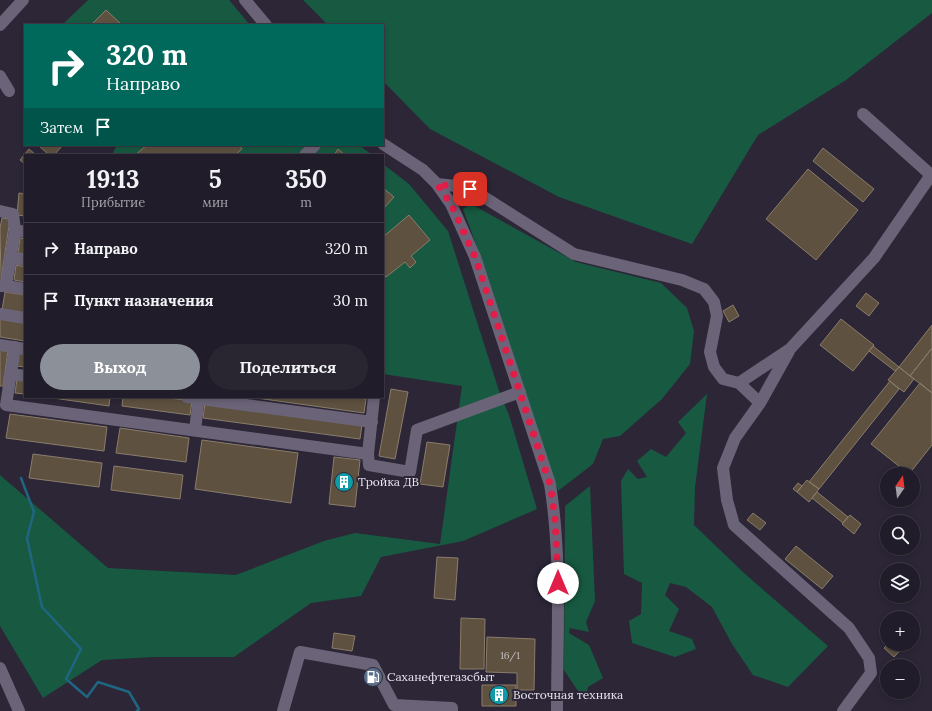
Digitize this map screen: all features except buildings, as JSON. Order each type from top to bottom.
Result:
[{"type":"street","points":[[0,25],[22,0]]},
{"type":"street","points":[[245,0],[264,24]]},
{"type":"street","points":[[0,76],[9,91]]},
{"type":"street","points":[[739,383],[790,349],[874,258],[932,175],[863,114]]},
{"type":"street","points":[[384,145],[422,170],[437,184],[451,204],[475,257],[550,484],[558,546],[557,711]]},
{"type":"street","points":[[306,154],[314,146]]},
{"type":"street","points":[[437,184],[456,186],[476,192],[574,254],[682,280],[704,289],[714,302],[717,316],[710,352],[714,367],[723,379],[739,383],[760,403]]},
{"type":"street","points":[[0,211],[13,214],[20,231],[10,258],[3,286],[24,289]]},
{"type":"street","points":[[10,258],[24,260]]},
{"type":"street","points":[[0,314],[24,318]]},
{"type":"street","points":[[0,345],[20,348],[3,397],[6,405],[368,454]]},
{"type":"street","points":[[790,349],[760,403],[735,438],[724,468],[727,500],[734,526],[849,628],[869,658],[871,673],[843,711]]},
{"type":"street","points":[[10,374],[24,376]]},
{"type":"street","points":[[374,398],[368,454],[369,465],[410,472],[417,430],[520,392]]},
{"type":"street","points":[[195,430],[195,398],[372,422]]},
{"type":"street","points":[[283,711],[300,652],[374,665],[394,705],[452,708],[452,711]]},
{"type":"street","points":[[0,668],[19,711]]},
{"type":"green space","points":[[88,0],[229,0],[249,24],[63,24]]},
{"type":"green space","points":[[303,0],[932,0],[932,13],[846,80],[758,135],[692,244],[559,197],[430,129],[384,82],[384,24],[327,24]]},
{"type":"green space","points":[[116,146],[360,146],[371,154],[112,154]]},
{"type":"green space","points":[[384,165],[409,184],[448,231],[500,394],[509,415],[537,509],[463,541],[381,557],[361,596],[311,603],[234,657],[153,657],[102,660],[43,698],[0,626],[0,475],[108,568],[236,575],[324,541],[355,533],[440,544],[462,386],[384,374]]},
{"type":"green space","points":[[471,204],[576,262],[661,283],[687,308],[694,331],[690,364],[662,399],[620,436],[603,439],[593,464],[558,491],[487,274],[463,209]]},
{"type":"green space","points":[[707,394],[695,487],[694,525],[744,573],[828,646],[788,687],[753,675],[732,644],[712,607],[686,587],[670,583],[665,595],[679,609],[669,631],[692,639],[696,649],[675,657],[632,643],[629,621],[641,614],[642,583],[624,574],[621,481],[628,469],[638,479],[647,477],[637,461],[651,449],[666,457],[686,433],[678,422]]},
{"type":"green space","points":[[590,486],[595,601],[586,622],[589,632],[570,628],[569,633],[589,645],[603,678],[588,687],[586,703],[564,670],[565,506]]},
{"type":"waterway","points":[[21,478],[34,512],[27,538],[42,607],[81,649],[66,679],[87,697],[98,682],[129,692],[139,709],[137,711]]},
{"type":"place","name":"Тройка ДВ","points":[[344,482]]},
{"type":"place","name":"Саханефтегазсбыт","points":[[373,677]]},
{"type":"place","name":"Восточная техника","points":[[499,695]]},
{"type":"route","points":[[470,189],[437,184],[451,204],[475,257],[550,484],[558,546],[558,583]]}]
